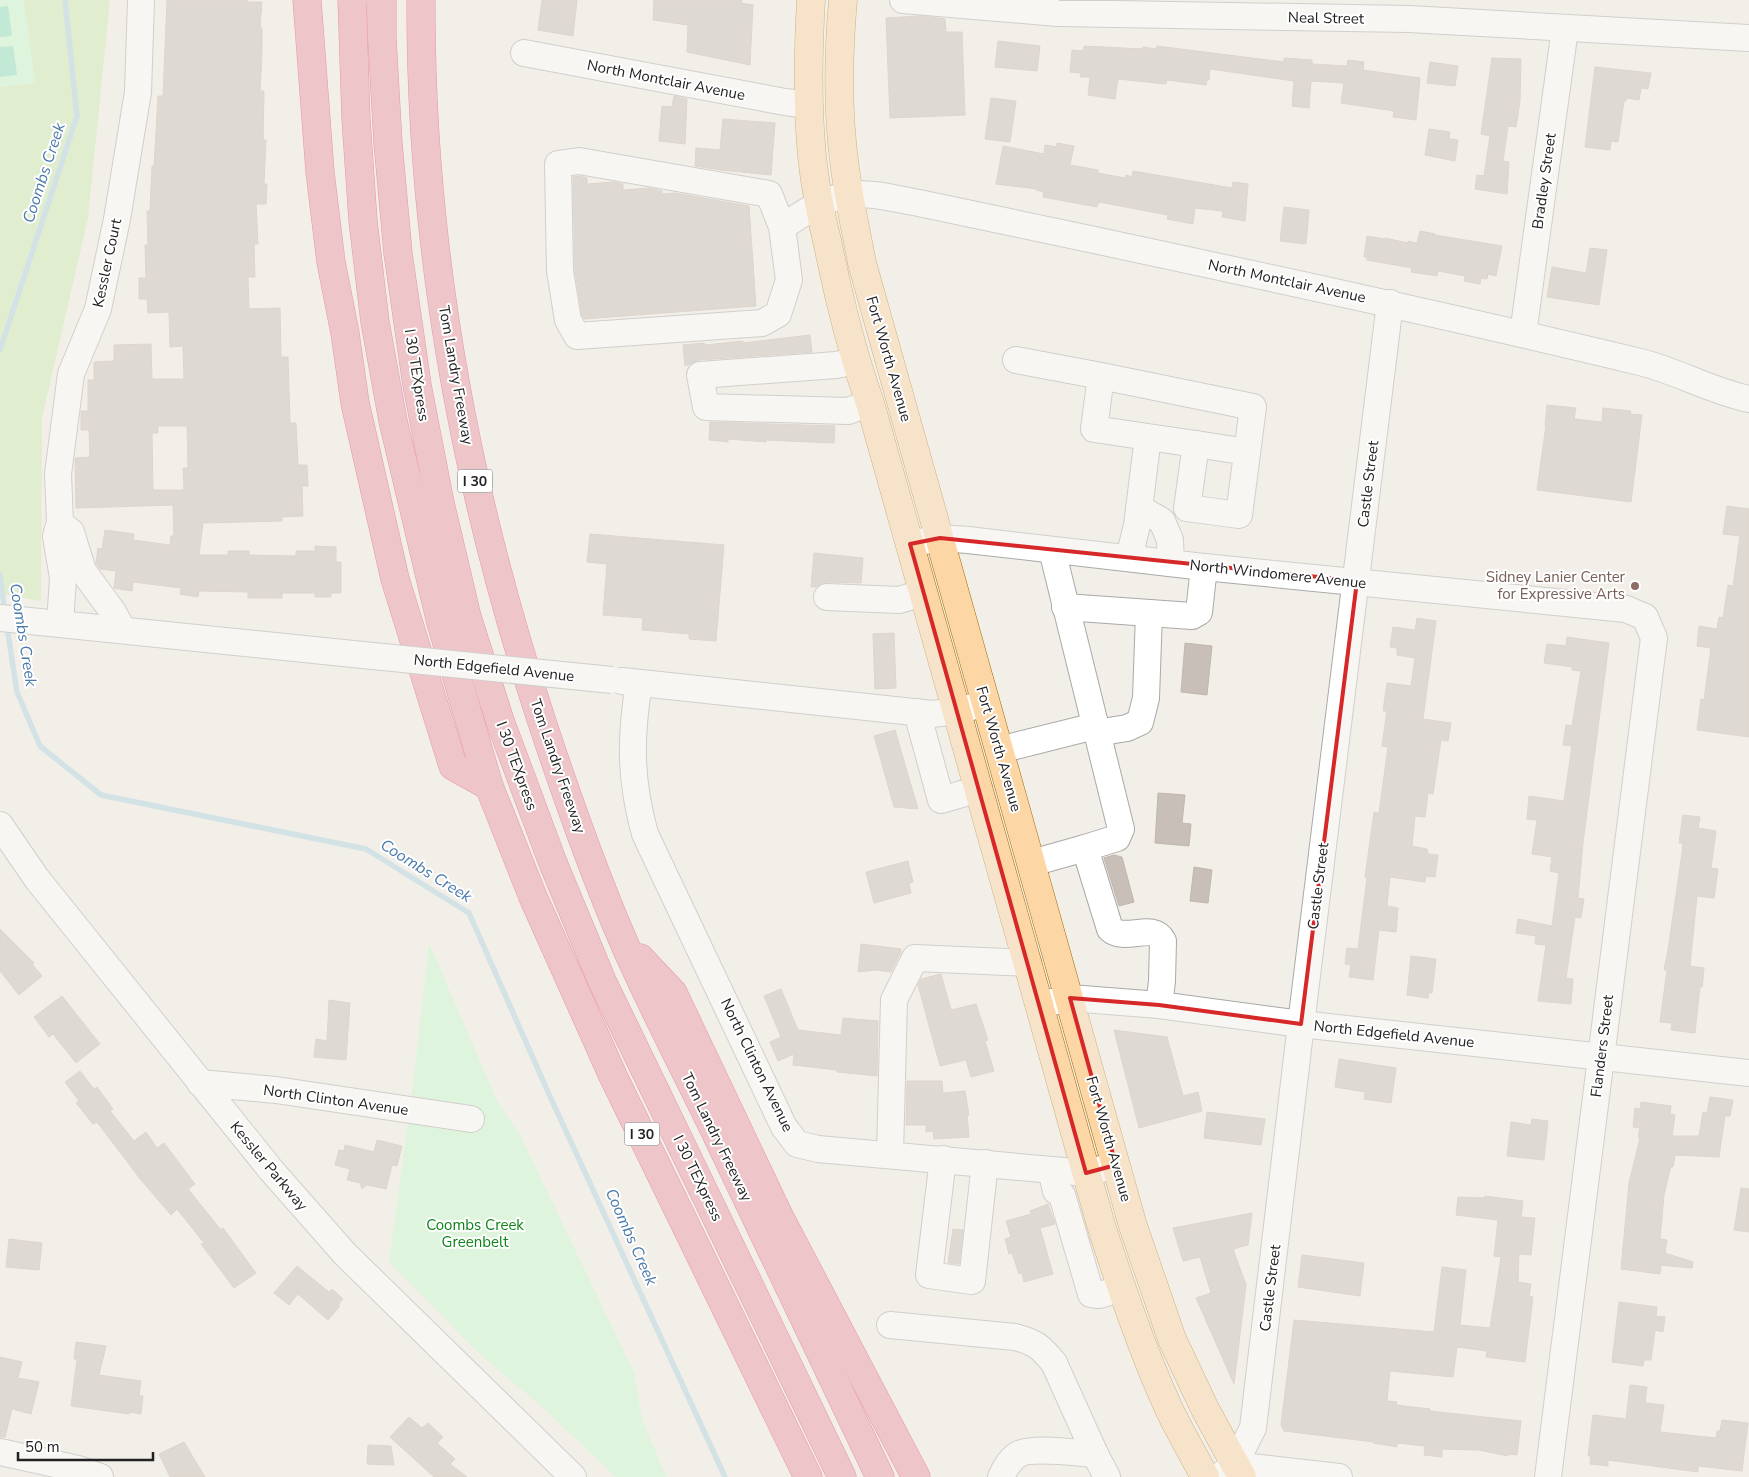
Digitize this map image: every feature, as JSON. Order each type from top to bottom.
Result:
[{"type":"highway","points":[[307,0],[320,172],[331,262],[345,333],[355,403],[395,579],[454,766],[489,786]]},
{"type":"highway","name":"I 30","points":[[352,0],[356,119],[363,221],[375,322],[393,421],[441,623],[489,786],[533,897],[613,1076],[808,1477]]},
{"type":"highway","name":"I 30 TEXpress","points":[[382,0],[382,47],[398,253],[417,386],[442,513],[467,617],[500,721],[549,854],[602,981],[842,1477]]},
{"type":"highway","name":"Tom Landry Freeway","points":[[421,0],[425,116],[432,214],[444,313],[458,400],[480,506],[505,603],[565,791],[624,941],[880,1477]]},
{"type":"highway","points":[[624,941],[673,993],[778,1216],[916,1477]]},
{"type":"main road","name":"Fort Worth Avenue","points":[[811,0],[808,70],[812,157],[836,287],[855,361],[870,403],[1086,1173],[1121,1289],[1170,1409],[1205,1477]]},
{"type":"main road","name":"Fort Worth Avenue","points":[[843,0],[839,53],[840,107],[845,168],[862,263],[1116,1165],[1152,1283],[1172,1339],[1232,1473]]},
{"type":"main road","points":[[855,361],[886,352]]},
{"type":"street","name":"Kessler Court","points":[[60,624],[73,574],[71,532],[60,522],[58,474],[71,374],[98,309],[117,219],[138,92],[141,0]]},
{"type":"street","name":"Neal Street","points":[[903,0],[1058,13],[1410,10],[1565,29],[1749,38]]},
{"type":"street","name":"Bradley Street","points":[[1523,334],[1565,29]]},
{"type":"street","name":"North Montclair Avenue","points":[[524,53],[775,101],[809,105]]},
{"type":"street","points":[[579,161],[769,194],[782,227],[789,280],[778,314],[762,323],[577,336],[568,320],[560,271],[558,164],[579,161]]},
{"type":"street","name":"North Montclair Avenue","points":[[782,227],[819,203],[850,195],[873,195],[950,209],[1390,303],[1644,363],[1710,388],[1749,399]]},
{"type":"street","name":"Castle Street","points":[[1232,1473],[1253,1428],[1390,303]]},
{"type":"street","points":[[1016,360],[1253,407],[1238,515],[1187,508],[1196,444]]},
{"type":"street","points":[[855,361],[836,366],[700,375],[706,407],[848,411],[870,403]]},
{"type":"street","points":[[1101,376],[1094,429],[1247,452]]},
{"type":"street","points":[[1129,558],[1137,524],[1148,437]]},
{"type":"street","points":[[1139,508],[1162,521],[1170,540],[1172,563]]},
{"type":"street","name":"North Windomere Avenue","points":[[910,544],[940,538],[1204,567],[1626,609],[1645,617]]},
{"type":"street","points":[[1032,863],[1117,838],[1121,829],[1052,550]]},
{"type":"street","points":[[1065,608],[1192,616],[1199,612],[1204,567]]},
{"type":"street","name":"Kessler Court","points":[[73,574],[113,612],[123,630]]},
{"type":"street","points":[[827,597],[899,600],[924,593]]},
{"type":"street","points":[[999,750],[1096,729],[1127,728],[1140,722],[1146,698],[1149,613]]},
{"type":"street","name":"Flanders Street","points":[[1548,1477],[1654,638],[1645,617]]},
{"type":"street","name":"North Edgefield Avenue","points":[[0,618],[932,714],[957,712],[986,703]]},
{"type":"street","name":"North Clinton Avenue","points":[[639,683],[633,718],[632,767],[637,804],[645,834],[784,1127],[797,1144],[818,1149],[1086,1173],[1116,1165]]},
{"type":"street","points":[[917,712],[941,800],[979,789]]},
{"type":"street","points":[[929,757],[967,746]]},
{"type":"street","name":"Kessler Parkway","points":[[0,825],[37,878],[271,1170],[345,1254],[573,1477]]},
{"type":"street","points":[[1085,848],[1110,929],[1119,935],[1154,932],[1160,935],[1163,941],[1159,1005]]},
{"type":"street","points":[[890,1154],[894,1000],[915,958],[1028,963]]},
{"type":"street","name":"North Edgefield Avenue","points":[[1039,1005],[1070,998],[1159,1005],[1301,1024],[1749,1073]]},
{"type":"street","name":"North Clinton Avenue","points":[[200,1083],[276,1090],[471,1119]]},
{"type":"street","points":[[943,1159],[929,1276],[972,1281],[985,1163]]},
{"type":"street","points":[[1050,1170],[1056,1192],[1062,1196],[1091,1294],[1099,1295],[1121,1289]]},
{"type":"street","points":[[1072,1234],[1101,1225]]},
{"type":"street","points":[[890,1325],[1015,1337],[1033,1342],[1054,1363],[1095,1454],[1108,1477]]},
{"type":"street","points":[[1002,1477],[1007,1464],[1018,1454],[1033,1450],[1095,1454]]},
{"type":"street","points":[[0,1452],[78,1469],[100,1477]]},
{"type":"street","points":[[1232,1473],[1339,1477]]},
{"type":"highlighted area","points":[[940,538],[968,540],[1357,581],[1301,1024],[1159,1005],[1070,998],[1116,1165],[1086,1173],[910,544]]},
{"type":"green space","points":[[0,0],[110,0],[88,218],[42,418],[41,601],[0,594]]},
{"type":"green space","points":[[0,0],[24,0],[35,83],[0,87]]},
{"type":"green space","points":[[8,6],[12,36],[0,37],[0,7]]},
{"type":"green space","points":[[13,46],[17,75],[0,77],[0,47]]},
{"type":"green space","name":"Coombs Creek Greenbelt","points":[[429,943],[497,1101],[521,1137],[634,1373],[642,1419],[666,1477],[616,1477],[541,1406],[482,1356],[389,1262],[412,1092]]},
{"type":"building","points":[[167,0],[247,0],[247,2],[262,2],[260,91],[264,91],[263,140],[266,140],[264,184],[267,184],[266,204],[256,204],[258,244],[254,244],[255,277],[248,277],[249,309],[280,308],[281,357],[288,357],[290,423],[296,423],[298,465],[307,465],[308,486],[302,486],[303,516],[282,517],[282,521],[203,523],[199,555],[228,555],[228,551],[249,551],[249,555],[296,556],[296,551],[315,551],[315,546],[336,547],[336,562],[341,562],[341,593],[331,593],[331,597],[315,597],[315,593],[282,593],[282,598],[248,598],[248,592],[199,591],[198,597],[180,594],[181,588],[133,582],[132,591],[114,588],[116,571],[100,569],[96,563],[98,548],[102,549],[105,530],[134,534],[133,540],[170,545],[171,536],[174,536],[173,505],[76,508],[75,458],[90,457],[89,430],[81,430],[81,411],[88,411],[88,380],[94,380],[94,362],[114,361],[114,345],[151,344],[152,379],[184,379],[183,346],[170,347],[169,312],[148,313],[147,299],[139,299],[139,278],[146,278],[145,245],[148,245],[147,211],[150,211],[158,96],[163,96]],"holes":[[[158,426],[187,426],[188,468],[183,468],[184,490],[153,490],[152,433],[158,433]]]},
{"type":"building","points":[[542,0],[577,0],[573,36],[538,30]]},
{"type":"building","points":[[654,0],[742,0],[741,3],[753,5],[750,65],[687,52],[688,25],[653,20]]},
{"type":"building","points":[[919,16],[945,19],[946,32],[962,32],[965,115],[890,118],[886,18]]},
{"type":"building","points":[[998,41],[1040,46],[1037,71],[995,67]]},
{"type":"building","points":[[1084,46],[1156,49],[1157,46],[1284,62],[1284,58],[1312,60],[1312,64],[1347,66],[1348,60],[1364,62],[1363,70],[1420,78],[1416,120],[1393,117],[1394,111],[1341,103],[1344,83],[1311,81],[1309,108],[1292,106],[1294,81],[1210,69],[1209,80],[1207,80],[1206,85],[1167,80],[1166,84],[1118,79],[1115,99],[1088,95],[1090,77],[1080,77],[1081,73],[1070,72],[1072,50],[1083,51]]},
{"type":"building","points":[[1492,58],[1521,59],[1520,101],[1516,127],[1508,126],[1503,161],[1509,162],[1507,194],[1475,189],[1477,175],[1484,176],[1490,136],[1481,134]]},
{"type":"building","points":[[1430,62],[1458,66],[1455,86],[1427,83]]},
{"type":"building","points":[[1595,67],[1651,73],[1648,89],[1641,88],[1639,100],[1626,98],[1626,101],[1624,101],[1618,142],[1611,141],[1610,150],[1585,147]]},
{"type":"building","points":[[674,96],[687,99],[685,144],[659,141],[662,106],[672,107]]},
{"type":"building","points":[[991,98],[1016,101],[1010,142],[985,139]]},
{"type":"building","points":[[723,119],[775,123],[771,175],[695,166],[696,148],[720,150]]},
{"type":"building","points":[[1429,129],[1450,132],[1449,139],[1458,140],[1455,161],[1425,155]]},
{"type":"building","points":[[1057,143],[1074,146],[1070,165],[1098,170],[1098,173],[1125,178],[1126,175],[1132,177],[1133,171],[1232,188],[1233,182],[1248,184],[1245,221],[1222,217],[1223,211],[1195,208],[1193,224],[1167,219],[1168,215],[1099,202],[1097,207],[1043,197],[1044,192],[1037,189],[996,184],[1003,146],[1044,154],[1045,145],[1056,147]]},
{"type":"building","points":[[573,177],[587,178],[587,184],[613,182],[623,184],[623,190],[649,188],[662,191],[662,194],[675,193],[749,206],[756,306],[584,319],[575,270]]},
{"type":"building","points":[[1284,207],[1309,210],[1306,244],[1280,241]]},
{"type":"building","points":[[1420,231],[1502,246],[1496,276],[1488,274],[1487,279],[1481,278],[1480,284],[1464,281],[1465,276],[1438,271],[1437,276],[1411,272],[1412,268],[1367,260],[1367,257],[1364,257],[1367,236],[1417,243]]},
{"type":"building","points":[[1590,248],[1607,250],[1599,305],[1547,297],[1552,267],[1586,273]]},
{"type":"building","points":[[810,335],[812,352],[699,360],[685,366],[683,345],[743,341],[743,343]]},
{"type":"building","points":[[1547,405],[1576,408],[1574,419],[1602,422],[1603,408],[1631,411],[1630,414],[1642,415],[1631,502],[1537,490]]},
{"type":"building","points":[[710,422],[835,426],[834,443],[766,440],[766,442],[728,439],[728,442],[709,440]]},
{"type":"building","points":[[1727,506],[1749,509],[1749,737],[1697,730],[1701,699],[1704,700],[1711,648],[1697,646],[1699,626],[1717,629],[1719,617],[1723,618],[1728,585],[1733,586],[1740,536],[1723,534]]},
{"type":"building","points":[[590,534],[724,545],[716,641],[689,639],[689,634],[642,630],[643,618],[603,615],[607,564],[587,562]]},
{"type":"building","points":[[814,553],[863,558],[861,583],[828,582],[811,587]]},
{"type":"building","points":[[1417,618],[1436,621],[1423,719],[1451,723],[1448,741],[1441,740],[1433,794],[1428,793],[1425,817],[1415,816],[1412,846],[1427,849],[1428,854],[1438,855],[1435,877],[1426,876],[1425,882],[1390,877],[1387,906],[1398,908],[1396,932],[1379,930],[1373,980],[1349,977],[1351,965],[1345,964],[1347,948],[1358,949],[1374,812],[1379,813],[1388,747],[1382,746],[1387,711],[1383,711],[1387,683],[1411,686],[1415,658],[1397,655],[1397,648],[1390,647],[1393,627],[1415,630]]},
{"type":"building","points":[[894,633],[896,688],[875,689],[873,634]]},
{"type":"building","points":[[1567,637],[1609,643],[1583,843],[1578,898],[1584,899],[1581,918],[1575,917],[1566,978],[1573,979],[1571,1004],[1538,1001],[1546,945],[1535,944],[1536,936],[1516,933],[1518,919],[1552,926],[1559,873],[1550,871],[1552,857],[1532,854],[1537,820],[1527,819],[1529,796],[1564,801],[1572,746],[1563,745],[1566,725],[1572,726],[1581,671],[1572,670],[1572,667],[1544,663],[1547,644],[1566,646]]},
{"type":"building","points":[[1185,643],[1212,646],[1207,695],[1181,692]]},
{"type":"building","points":[[895,730],[918,809],[894,807],[874,736]]},
{"type":"building","points":[[1158,793],[1185,795],[1182,823],[1191,824],[1189,846],[1155,843]]},
{"type":"building","points":[[1683,815],[1700,817],[1698,828],[1716,831],[1711,868],[1718,869],[1714,898],[1697,896],[1690,966],[1704,968],[1695,1033],[1671,1030],[1672,1023],[1660,1022],[1667,970],[1664,970],[1682,853],[1683,843],[1679,843]]},
{"type":"building","points":[[1114,855],[1122,857],[1134,902],[1119,906],[1104,858]]},
{"type":"building","points":[[908,861],[913,882],[909,883],[911,893],[874,903],[866,872]]},
{"type":"building","points":[[1194,867],[1212,870],[1208,903],[1190,901]]},
{"type":"building","points":[[0,929],[34,963],[32,964],[42,976],[19,995],[0,971]]},
{"type":"building","points":[[861,944],[901,949],[891,972],[876,970],[858,972]]},
{"type":"building","points":[[1411,956],[1436,959],[1432,993],[1429,992],[1428,998],[1407,995]]},
{"type":"building","points":[[941,974],[951,1010],[976,1004],[988,1040],[985,1041],[994,1071],[971,1077],[966,1060],[940,1066],[918,985],[921,979]]},
{"type":"building","points":[[781,989],[798,1030],[841,1035],[843,1018],[878,1021],[877,1076],[793,1065],[794,1054],[778,1061],[770,1042],[781,1037],[764,996]]},
{"type":"building","points":[[62,996],[100,1044],[76,1063],[53,1034],[49,1037],[34,1017]]},
{"type":"building","points":[[329,1000],[350,1003],[346,1060],[314,1057],[316,1039],[327,1041]]},
{"type":"building","points":[[1114,1030],[1167,1037],[1183,1096],[1198,1092],[1202,1111],[1139,1128]]},
{"type":"building","points":[[1339,1059],[1396,1068],[1391,1103],[1364,1099],[1365,1092],[1335,1087]]},
{"type":"building","points":[[80,1071],[94,1089],[97,1087],[113,1109],[110,1111],[134,1141],[146,1132],[157,1148],[164,1143],[195,1184],[188,1189],[221,1230],[223,1228],[256,1273],[234,1288],[201,1244],[204,1243],[177,1209],[171,1215],[141,1180],[97,1122],[93,1124],[76,1103],[79,1101],[65,1082]]},
{"type":"building","points":[[907,1081],[942,1081],[943,1093],[965,1091],[969,1115],[967,1115],[969,1137],[934,1139],[933,1131],[926,1132],[926,1125],[906,1125]]},
{"type":"building","points":[[1710,1097],[1733,1100],[1730,1116],[1725,1116],[1719,1157],[1675,1155],[1664,1195],[1660,1239],[1667,1240],[1665,1253],[1693,1262],[1692,1268],[1661,1265],[1660,1274],[1621,1269],[1629,1183],[1640,1138],[1638,1137],[1640,1128],[1633,1127],[1635,1108],[1640,1109],[1641,1102],[1671,1106],[1670,1114],[1675,1115],[1672,1136],[1699,1136],[1703,1112],[1707,1113]]},
{"type":"building","points":[[1207,1112],[1265,1119],[1261,1145],[1204,1138]]},
{"type":"building","points":[[1532,1119],[1548,1121],[1544,1160],[1507,1156],[1511,1122],[1531,1125]]},
{"type":"building","points":[[377,1140],[402,1146],[397,1166],[392,1165],[386,1189],[367,1185],[362,1189],[360,1183],[347,1180],[350,1169],[335,1165],[339,1150],[344,1151],[345,1145],[374,1152]]},
{"type":"building","points":[[1741,1188],[1749,1189],[1749,1232],[1734,1230]]},
{"type":"building","points":[[1485,1196],[1523,1201],[1521,1217],[1535,1218],[1531,1255],[1519,1254],[1518,1282],[1531,1284],[1529,1296],[1533,1297],[1525,1362],[1486,1357],[1487,1351],[1457,1347],[1453,1377],[1390,1371],[1387,1401],[1397,1402],[1396,1405],[1430,1409],[1430,1411],[1521,1421],[1517,1455],[1508,1454],[1508,1456],[1479,1450],[1442,1449],[1442,1457],[1424,1455],[1425,1446],[1397,1443],[1397,1447],[1374,1442],[1284,1431],[1281,1425],[1294,1320],[1434,1332],[1442,1267],[1466,1270],[1460,1325],[1490,1328],[1501,1257],[1494,1256],[1498,1220],[1456,1215],[1458,1197],[1485,1198]]},
{"type":"building","points":[[1048,1204],[1055,1224],[1040,1228],[1053,1274],[1024,1282],[1022,1273],[1019,1274],[1012,1253],[1009,1254],[1005,1239],[1011,1237],[1006,1221],[1031,1214],[1030,1211]]},
{"type":"building","points":[[1252,1213],[1248,1245],[1233,1249],[1246,1285],[1234,1384],[1196,1298],[1211,1293],[1200,1257],[1183,1261],[1173,1228]]},
{"type":"building","points":[[953,1229],[963,1230],[959,1264],[948,1263]]},
{"type":"building","points":[[9,1239],[42,1243],[39,1270],[6,1267]]},
{"type":"building","points":[[1302,1255],[1364,1263],[1360,1296],[1298,1287]]},
{"type":"building","points":[[297,1266],[329,1292],[332,1289],[343,1299],[338,1305],[340,1306],[328,1320],[298,1294],[289,1305],[274,1293]]},
{"type":"building","points":[[1619,1302],[1657,1307],[1656,1316],[1665,1317],[1663,1332],[1655,1330],[1651,1360],[1644,1360],[1643,1366],[1612,1362]]},
{"type":"building","points":[[76,1342],[106,1346],[99,1375],[141,1381],[139,1396],[143,1396],[141,1414],[71,1406],[77,1359],[74,1359]]},
{"type":"building","points":[[0,1357],[22,1362],[18,1378],[39,1382],[31,1414],[12,1409],[5,1437],[0,1437]]},
{"type":"building","points":[[1630,1385],[1647,1387],[1645,1403],[1664,1405],[1660,1432],[1716,1438],[1717,1431],[1720,1431],[1722,1420],[1748,1423],[1742,1471],[1698,1466],[1698,1472],[1608,1460],[1608,1466],[1590,1464],[1591,1456],[1588,1456],[1593,1415],[1626,1419]]},
{"type":"building","points":[[409,1417],[422,1428],[428,1423],[443,1437],[437,1443],[455,1459],[450,1464],[467,1477],[434,1477],[390,1437]]},
{"type":"building","points":[[184,1442],[205,1477],[170,1477],[159,1454]]},
{"type":"building","points":[[368,1445],[391,1446],[394,1465],[367,1464]]},
{"type":"waterway","name":"Coombs Creek","points":[[0,350],[77,116],[65,0]]},
{"type":"waterway","name":"Coombs Creek","points":[[0,575],[5,613]]},
{"type":"waterway","name":"Coombs Creek","points":[[7,627],[17,692],[40,746],[101,795],[366,849],[469,913],[548,1092],[725,1477]]},
{"type":"place","name":"Sidney Lanier Center for Expressive Arts","points":[[1635,586]]}]
